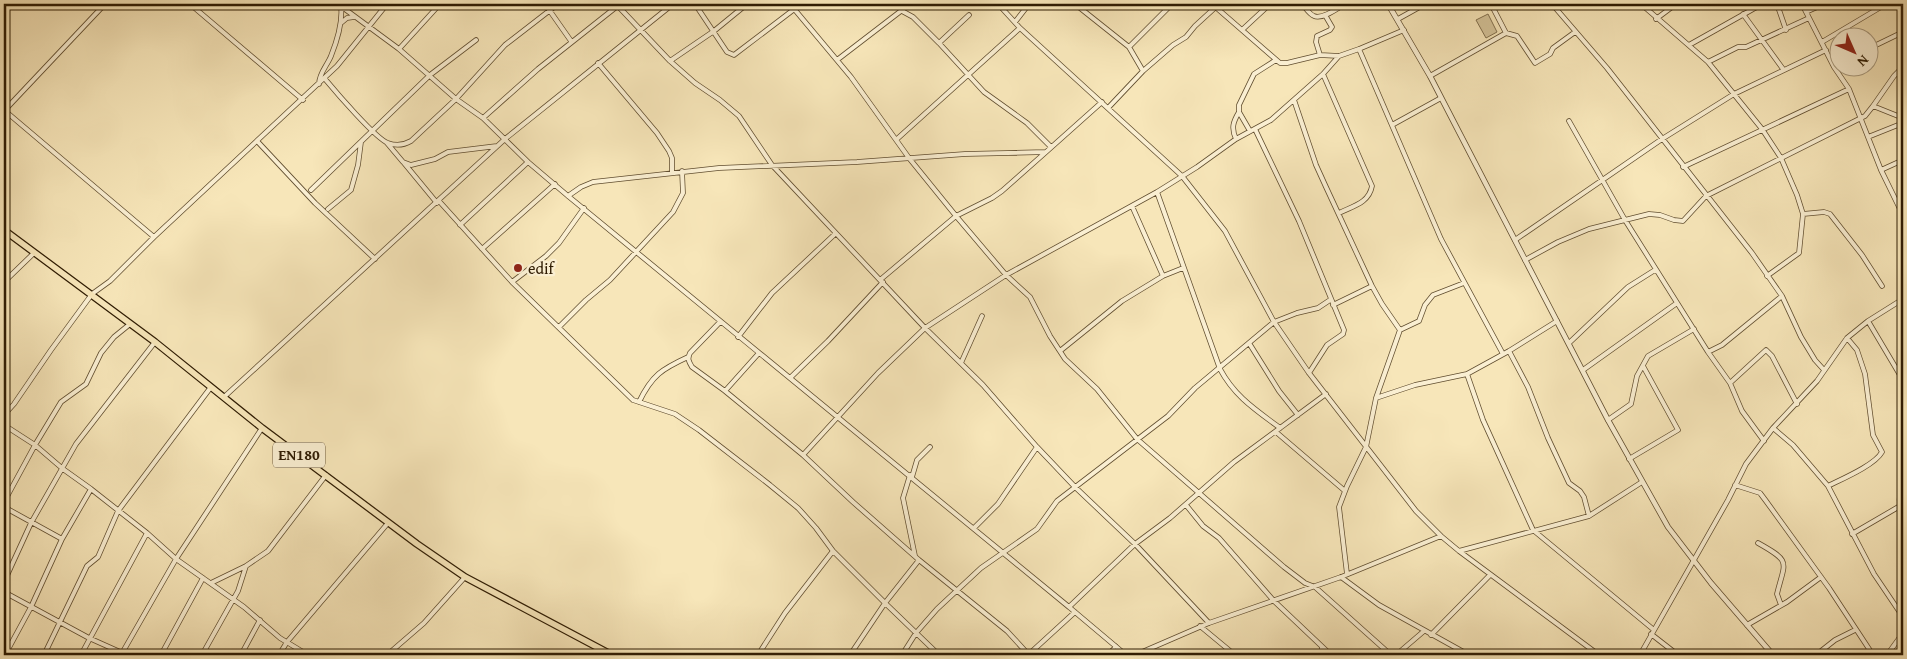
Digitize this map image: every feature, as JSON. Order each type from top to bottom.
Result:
[{"type":"main road","name":"EN180","points":[[4,230],[155,342],[262,428],[388,523],[465,577],[612,655]]},
{"type":"street","points":[[105,4],[4,111],[154,237]]},
{"type":"street","points":[[190,4],[303,100]]},
{"type":"street","points":[[4,415],[14,404],[92,294],[110,280],[256,141],[325,79],[387,4]]},
{"type":"street","points":[[399,49],[440,4]]},
{"type":"street","points":[[545,4],[571,41]]},
{"type":"street","points":[[387,143],[404,144],[411,141],[456,98],[505,45],[558,4]]},
{"type":"street","points":[[483,118],[538,68],[618,4],[670,61],[695,83],[733,110],[772,165],[835,234],[925,328],[983,385],[1075,487],[1135,544],[1209,623]]},
{"type":"street","points":[[224,398],[505,139],[673,4]]},
{"type":"street","points":[[695,4],[727,52],[734,55],[801,4]]},
{"type":"street","points":[[670,61],[714,31],[747,4]]},
{"type":"street","points":[[790,4],[837,60],[897,139],[909,158],[956,216],[1006,275],[1030,297],[1065,359],[1097,389],[1137,439],[1284,567],[1305,583],[1315,587],[1391,655]]},
{"type":"street","points":[[837,60],[910,4]]},
{"type":"street","points":[[998,4],[1020,28],[1182,176],[1225,231],[1274,322],[1309,373],[1416,511],[1459,551],[1599,655]]},
{"type":"street","points":[[1015,22],[1028,4]]},
{"type":"street","points":[[1074,4],[1129,47],[1144,71]]},
{"type":"street","points":[[1129,47],[1172,4]]},
{"type":"street","points":[[1242,30],[1270,4]]},
{"type":"street","points":[[1302,4],[1314,17],[1325,15],[1345,4]]},
{"type":"street","points":[[1388,4],[1442,98],[1608,420],[1668,527],[1693,560],[1773,655]]},
{"type":"street","points":[[1398,19],[1425,4]]},
{"type":"street","points":[[1491,4],[1506,32],[1517,36],[1535,63],[1550,54],[1552,48],[1575,32]]},
{"type":"street","points":[[1552,4],[1607,68],[1752,253],[1782,296],[1801,337],[1815,360],[1824,370]]},
{"type":"street","points":[[1640,4],[1708,62],[1762,129],[1781,158],[1803,214],[1799,253],[1767,276]]},
{"type":"street","points":[[1656,19],[1676,4]]},
{"type":"street","points":[[1689,45],[1762,4]]},
{"type":"street","points":[[1777,4],[1786,30]]},
{"type":"street","points":[[1802,4],[1830,58]]},
{"type":"street","points":[[1806,12],[1824,4]]},
{"type":"street","points":[[1822,42],[1886,4]]},
{"type":"street","points":[[319,84],[319,77],[331,56],[341,23],[340,5]]},
{"type":"street","points":[[340,5],[399,49],[456,98],[483,118],[528,162],[568,196],[738,337],[911,476],[1001,553],[1126,655]]},
{"type":"street","points":[[1108,108],[1144,71],[1173,45],[1186,37],[1216,5],[1276,60],[1287,64],[1320,55],[1339,56],[1404,30]]},
{"type":"street","points":[[902,11],[913,17],[993,100],[1027,123],[1051,147]]},
{"type":"street","points":[[1742,14],[1783,69]]},
{"type":"street","points":[[939,43],[968,15]]},
{"type":"street","points":[[1320,55],[1316,42],[1317,36],[1330,30],[1332,27],[1325,15]]},
{"type":"street","points":[[341,23],[347,18],[354,17]]},
{"type":"street","points":[[1708,62],[1734,49],[1746,47],[1786,30],[1809,18]]},
{"type":"street","points":[[897,139],[1020,28]]},
{"type":"street","points":[[1430,76],[1506,32]]},
{"type":"street","points":[[1880,43],[1903,32]]},
{"type":"street","points":[[311,190],[398,104],[430,75],[476,40]]},
{"type":"street","points":[[1359,49],[1441,239],[1503,354]]},
{"type":"street","points":[[1515,240],[1662,139],[1734,94],[1826,50]]},
{"type":"street","points":[[803,455],[878,374],[925,328],[1006,275],[1157,192],[1236,139],[1271,120],[1323,74],[1339,56]]},
{"type":"street","points":[[1236,139],[1232,125],[1239,112],[1240,104],[1251,77],[1276,60]]},
{"type":"street","points":[[598,63],[657,133],[672,158],[672,172]]},
{"type":"street","points":[[1525,260],[1558,242],[1589,229],[1625,220],[1655,214],[1683,221],[1706,196],[1861,118],[1873,106],[1894,76],[1903,67]]},
{"type":"street","points":[[1323,74],[1372,186],[1371,192],[1364,201],[1339,213]]},
{"type":"street","points":[[1842,78],[1849,89],[1882,170],[1903,215]]},
{"type":"street","points":[[325,79],[372,131],[387,143],[438,202],[512,282],[634,400],[675,414],[699,430],[798,508],[816,528],[832,551],[939,655]]},
{"type":"street","points":[[1683,167],[1849,89]]},
{"type":"street","points":[[1392,125],[1442,98]]},
{"type":"street","points":[[1294,100],[1316,165],[1372,286],[1400,330]]},
{"type":"street","points":[[790,378],[828,341],[882,281],[956,216],[1002,191],[1102,102]]},
{"type":"street","points":[[1873,106],[1903,118]]},
{"type":"street","points":[[1239,112],[1250,132]]},
{"type":"street","points":[[1569,121],[1601,180],[1655,270],[1730,383],[1742,411],[1764,441]]},
{"type":"street","points":[[1868,137],[1903,123]]},
{"type":"street","points":[[1255,129],[1299,221],[1344,332],[1327,344],[1309,373]]},
{"type":"street","points":[[256,141],[315,203],[375,259]]},
{"type":"street","points":[[328,210],[351,190],[358,166],[361,142]]},
{"type":"street","points":[[403,162],[411,165],[417,164],[435,159],[448,152],[498,146]]},
{"type":"street","points":[[568,196],[581,187],[593,182],[682,171],[975,153],[1046,152]]},
{"type":"street","points":[[1882,170],[1903,160]]},
{"type":"street","points":[[460,224],[528,162]]},
{"type":"street","points":[[559,326],[610,280],[673,212],[682,193],[682,171]]},
{"type":"street","points":[[482,249],[555,184]]},
{"type":"street","points":[[1157,192],[1220,369],[1235,392],[1280,428]]},
{"type":"street","points":[[1132,206],[1163,276]]},
{"type":"street","points":[[512,282],[546,256],[559,243],[584,208]]},
{"type":"street","points":[[1803,214],[1824,212],[1830,214],[1882,286]]},
{"type":"street","points":[[738,337],[772,293],[835,234]]},
{"type":"street","points":[[4,282],[34,253]]},
{"type":"street","points":[[1060,351],[1122,301],[1163,276],[1183,268]]},
{"type":"street","points":[[1569,343],[1628,288],[1655,270]]},
{"type":"street","points":[[1347,574],[1339,507],[1366,447],[1376,398],[1400,330],[1419,321],[1425,305],[1433,295],[1464,283]]},
{"type":"street","points":[[902,655],[916,633],[956,591],[1001,553],[1037,529],[1057,501],[1168,416],[1196,388],[1274,322],[1297,313],[1318,308],[1372,286]]},
{"type":"street","points":[[1708,352],[1722,345],[1782,296]]},
{"type":"street","points":[[1640,655],[1746,464],[1773,428],[1818,381],[1847,338],[1868,321],[1903,299]]},
{"type":"street","points":[[1583,370],[1677,303]]},
{"type":"street","points":[[961,363],[982,316]]},
{"type":"street","points":[[1376,398],[1415,385],[1467,374],[1557,321]]},
{"type":"street","points":[[1868,321],[1903,380]]},
{"type":"street","points":[[639,402],[647,385],[656,374],[665,367],[688,357],[720,322]]},
{"type":"street","points":[[4,502],[34,445],[61,402],[86,384],[101,353],[114,337],[130,324]]},
{"type":"street","points":[[1608,420],[1631,404],[1637,376],[1648,356],[1694,329]]},
{"type":"street","points":[[1828,486],[1864,466],[1882,452],[1871,428],[1865,374],[1857,350],[1847,338]]},
{"type":"street","points":[[4,582],[30,523],[76,444],[155,342]]},
{"type":"street","points":[[1250,342],[1275,386],[1298,415]]},
{"type":"street","points":[[1730,383],[1766,350],[1772,356],[1797,404]]},
{"type":"street","points":[[1509,351],[1528,387],[1548,438],[1569,483],[1582,493],[1589,516]]},
{"type":"street","points":[[725,391],[759,353]]},
{"type":"street","points":[[688,357],[692,367],[725,391],[803,455],[919,560],[1007,631],[1028,655],[1075,612]]},
{"type":"street","points":[[1629,459],[1678,430],[1643,366]]},
{"type":"street","points":[[1467,374],[1484,420],[1533,530],[1678,655]]},
{"type":"street","points":[[44,655],[88,566],[98,557],[118,510],[210,387]]},
{"type":"street","points":[[1070,608],[1135,544],[1186,505],[1234,462],[1326,394]]},
{"type":"street","points":[[4,432],[5,426],[34,445],[147,533],[176,559],[234,599],[287,642],[308,655]]},
{"type":"street","points":[[122,654],[176,559],[262,428]]},
{"type":"street","points":[[1773,428],[1793,446],[1828,486],[1874,574],[1903,617]]},
{"type":"street","points":[[1276,432],[1345,491]]},
{"type":"street","points":[[915,556],[903,496],[917,460],[930,447]]},
{"type":"street","points":[[974,528],[998,504],[1037,447]]},
{"type":"street","points":[[211,584],[246,566],[268,551],[326,475]]},
{"type":"street","points":[[1459,551],[1589,516],[1642,482]]},
{"type":"street","points":[[1735,485],[1760,493],[1821,576],[1873,655]]},
{"type":"street","points":[[1903,486],[1899,495],[1900,506],[1903,512]]},
{"type":"street","points":[[5,655],[31,606],[62,539],[91,489]]},
{"type":"street","points":[[1186,505],[1203,526],[1219,538],[1274,601],[1331,655]]},
{"type":"street","points":[[1852,534],[1900,506]]},
{"type":"street","points":[[4,507],[62,539]]},
{"type":"street","points":[[279,655],[287,642],[388,523]]},
{"type":"street","points":[[80,655],[147,533]]},
{"type":"street","points":[[1135,655],[1200,626],[1315,587],[1441,536]]},
{"type":"street","points":[[1758,543],[1775,552],[1784,564],[1785,568],[1777,594],[1781,605]]},
{"type":"street","points":[[758,655],[785,614],[832,551]]},
{"type":"street","points":[[850,655],[919,560]]},
{"type":"street","points":[[202,655],[242,583],[246,566]]},
{"type":"street","points":[[1431,635],[1490,575]]},
{"type":"street","points":[[1747,625],[1781,605],[1821,576]]},
{"type":"street","points":[[387,655],[424,623],[465,577]]},
{"type":"street","points":[[1341,577],[1379,605],[1469,655]]},
{"type":"street","points":[[161,655],[203,578]]},
{"type":"street","points":[[4,592],[89,638],[127,655]]},
{"type":"street","points":[[241,655],[260,620]]},
{"type":"street","points":[[1200,626],[1235,655]]},
{"type":"street","points":[[1816,655],[1835,640],[1855,630]]},
{"type":"street","points":[[1396,655],[1424,631]]},
{"type":"street","points":[[1887,655],[1903,633]]},
{"type":"street","points":[[1107,655],[1116,646]]},
{"type":"street","points":[[1320,655],[1322,648]]},
{"type":"shaded area","points":[[1488,14],[1497,32],[1486,38],[1476,20]]},
{"type":"place","name":"edif","points":[[518,268]]}]
